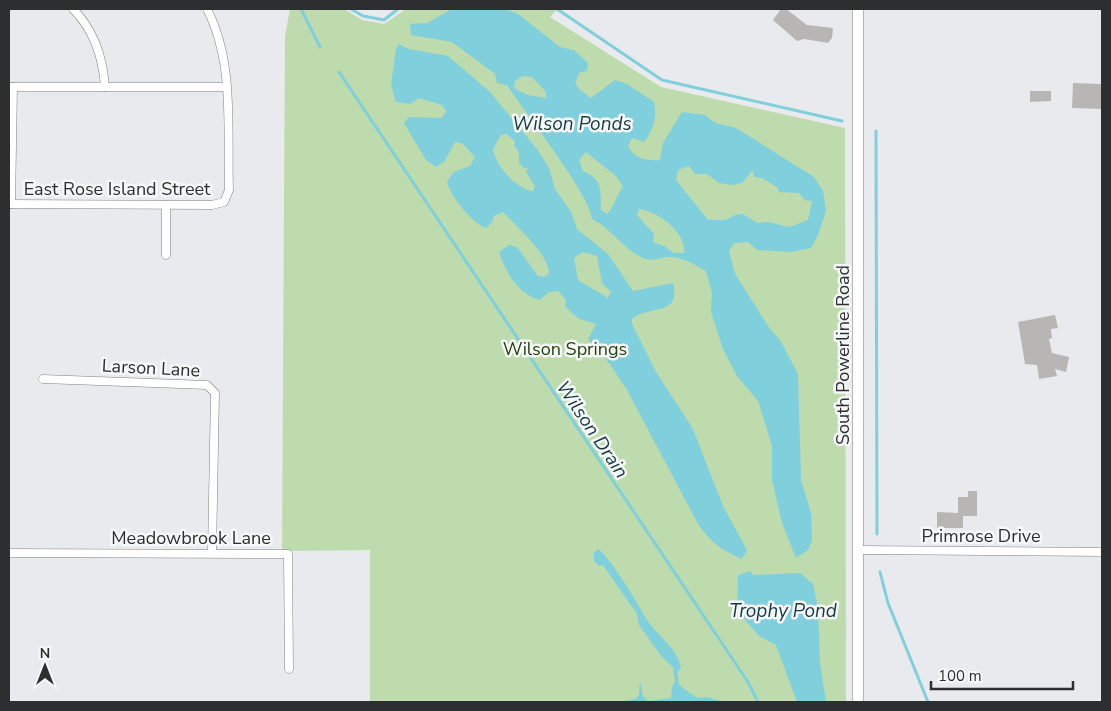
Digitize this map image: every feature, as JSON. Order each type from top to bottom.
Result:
[{"type":"street","points":[[74,9],[80,15],[97,45],[103,63],[105,87]]},
{"type":"street","points":[[10,204],[11,87],[226,86],[225,64],[213,20],[207,9]]},
{"type":"street","name":"South Powerline Road","points":[[858,9],[858,702]]},
{"type":"street","name":"East Rose Island Street","points":[[10,204],[212,205],[224,202],[229,190],[226,86]]},
{"type":"street","points":[[166,205],[166,255]]},
{"type":"street","name":"Larson Lane","points":[[44,379],[207,385],[215,393],[212,552]]},
{"type":"street","name":"Primrose Drive","points":[[859,550],[1102,552]]},
{"type":"street","name":"Meadowbrook Lane","points":[[9,553],[212,552],[288,554],[289,669]]},
{"type":"green space","name":"Wilson Springs","points":[[290,9],[344,9],[362,20],[384,24],[406,9],[557,9],[550,17],[661,87],[845,128],[846,702],[370,702],[370,550],[282,551],[285,36]]},
{"type":"water","name":"Wilson Ponds","points":[[452,9],[505,9],[518,14],[560,47],[574,50],[588,63],[587,71],[580,72],[575,83],[580,90],[591,98],[615,80],[627,84],[654,102],[655,118],[650,133],[644,142],[632,138],[628,146],[634,154],[641,158],[660,160],[663,143],[682,112],[705,115],[715,123],[736,128],[814,177],[823,191],[826,211],[818,235],[811,248],[791,252],[757,250],[748,242],[734,243],[729,251],[735,274],[770,329],[780,340],[798,374],[801,480],[811,513],[812,541],[808,550],[796,558],[782,523],[772,480],[772,446],[766,426],[758,401],[737,376],[723,349],[711,312],[712,293],[706,271],[687,261],[671,257],[645,259],[628,249],[592,219],[581,192],[569,173],[507,85],[497,83],[495,74],[452,42],[411,35],[410,24],[427,23]],"holes":[[[523,76],[532,77],[546,92],[546,98],[528,95],[514,88],[515,81]],[[586,152],[617,177],[623,187],[607,214],[601,210],[598,182],[590,174],[583,171],[579,160]],[[689,166],[695,174],[707,174],[719,183],[733,185],[742,183],[753,170],[754,177],[762,178],[777,187],[779,192],[799,193],[805,200],[812,201],[808,220],[789,227],[769,222],[757,223],[743,214],[735,215],[725,220],[708,220],[676,180],[678,170]],[[639,209],[647,211],[670,224],[681,238],[684,245],[684,253],[673,253],[666,247],[653,242],[654,234],[637,215]]]},
{"type":"water","name":"Wilson Ponds","points":[[399,44],[409,49],[448,56],[490,92],[537,149],[549,168],[555,189],[571,212],[577,229],[608,254],[633,291],[673,283],[674,294],[672,301],[668,305],[639,315],[632,319],[632,324],[656,372],[693,429],[723,506],[747,550],[742,559],[716,544],[706,535],[697,522],[627,390],[609,363],[588,339],[596,324],[579,319],[565,307],[566,300],[558,291],[549,292],[540,300],[525,293],[509,275],[499,252],[509,245],[517,247],[538,276],[544,277],[549,274],[548,266],[538,249],[503,212],[494,216],[492,222],[486,228],[468,215],[452,194],[447,181],[454,172],[470,166],[475,157],[463,144],[455,142],[444,162],[436,167],[426,160],[404,123],[409,117],[442,118],[446,111],[442,105],[419,98],[410,104],[396,102],[391,85],[396,48]],"holes":[[[506,134],[515,141],[514,146],[519,152],[519,163],[524,168],[528,168],[526,172],[535,186],[533,191],[513,181],[498,162],[493,149],[501,135]],[[583,252],[597,256],[602,283],[611,292],[608,298],[578,280],[574,258]]]},
{"type":"water","points":[[598,549],[616,570],[648,622],[675,653],[681,668],[677,672],[679,685],[697,698],[707,697],[724,702],[619,702],[636,699],[639,695],[640,681],[643,696],[648,701],[671,698],[672,687],[675,682],[673,667],[662,657],[639,625],[637,614],[603,565],[599,566],[594,561],[594,552]]},
{"type":"water","name":"Trophy Pond","points":[[750,571],[754,575],[800,573],[813,584],[818,608],[820,663],[826,702],[797,702],[776,645],[759,636],[737,611],[738,575]]},
{"type":"building","points":[[781,9],[786,9],[807,25],[833,28],[832,38],[828,43],[804,39],[797,41],[773,20]]},
{"type":"building","points":[[1073,83],[1102,84],[1102,109],[1072,108]]},
{"type":"building","points":[[1030,91],[1051,91],[1051,101],[1030,102]]},
{"type":"building","points":[[1055,315],[1058,328],[1051,329],[1052,338],[1049,339],[1052,353],[1069,357],[1066,372],[1055,369],[1057,376],[1039,379],[1037,365],[1025,364],[1018,322]]},
{"type":"building","points":[[968,491],[977,491],[977,516],[963,516],[963,528],[937,528],[937,512],[958,513],[958,497],[968,497]]},
{"type":"waterway","name":"Wilson Drain","points":[[301,9],[320,47]]},
{"type":"waterway","points":[[351,9],[363,16],[384,20],[398,9]]},
{"type":"waterway","points":[[557,9],[662,80],[842,121]]},
{"type":"waterway","name":"Wilson Drain","points":[[339,72],[748,682],[758,702]]},
{"type":"waterway","points":[[876,131],[877,534]]},
{"type":"waterway","points":[[880,572],[888,603],[928,702]]}]
